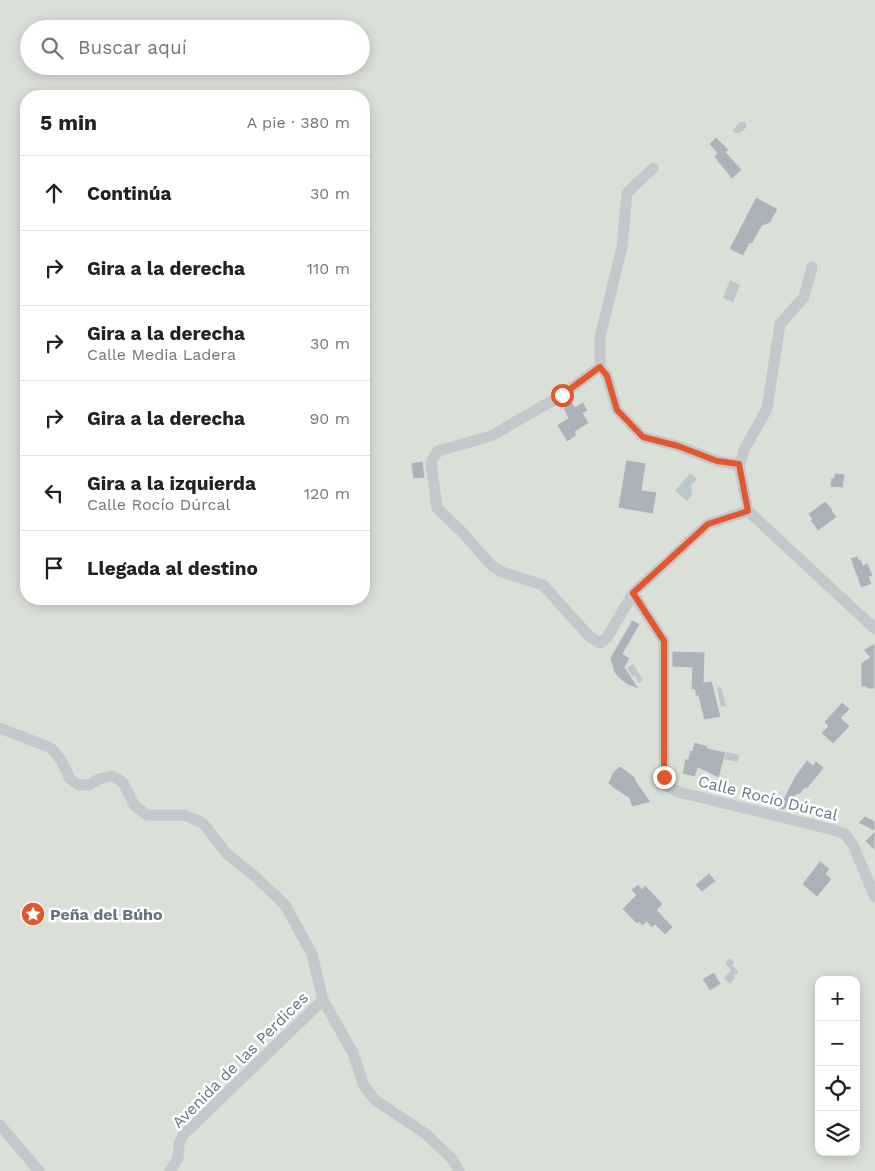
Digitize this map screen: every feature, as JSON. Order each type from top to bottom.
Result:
[{"type":"street","points":[[652,168],[627,194],[622,247],[600,337],[600,367],[607,376],[617,410],[643,437],[678,446],[717,461],[739,464]]},
{"type":"street","points":[[812,267],[804,297],[780,324],[767,408],[745,448],[739,464],[748,511],[875,629]]},
{"type":"street","points":[[600,367],[562,395],[491,436],[438,451],[431,462],[437,508],[492,565],[502,572],[543,585],[590,637],[600,642],[607,638],[633,593],[708,524],[748,511]]},
{"type":"street","name":"Calle Rocío Dúrcal","points":[[633,593],[664,641],[664,777],[668,786],[678,792],[845,834],[853,845],[875,897]]},
{"type":"street","name":"Avenida de las Perdices","points":[[0,728],[51,748],[61,760],[70,779],[79,785],[89,784],[112,776],[123,782],[134,806],[147,815],[184,815],[203,824],[227,854],[257,878],[285,905],[312,954],[323,1000],[353,1052],[364,1086],[375,1100],[426,1134],[452,1159],[459,1171]]},
{"type":"street","name":"Avenida de las Perdices","points":[[170,1171],[178,1158],[179,1144],[183,1135],[323,1000]]},
{"type":"street","points":[[0,1125],[39,1171]]},
{"type":"shaded area","points":[[0,0],[875,0],[875,1171],[0,1171]]},
{"type":"shaded area","points":[[740,122],[745,122],[746,128],[739,133],[735,133],[733,130]]},
{"type":"shaded area","points":[[730,280],[740,285],[733,302],[723,298]]},
{"type":"shaded area","points":[[690,473],[697,479],[691,485],[692,495],[687,501],[675,491]]},
{"type":"shaded area","points":[[633,664],[643,680],[639,683],[627,668]]},
{"type":"shaded area","points":[[721,687],[726,706],[721,707],[717,688]]},
{"type":"shaded area","points":[[722,751],[739,755],[737,762],[720,758]]},
{"type":"shaded area","points":[[730,958],[734,962],[732,965],[739,972],[734,976],[735,978],[730,984],[724,978],[731,970],[725,963]]},
{"type":"building","points":[[716,137],[729,150],[726,152],[742,170],[732,179],[714,157],[717,153],[709,144]]},
{"type":"building","points":[[756,197],[778,209],[770,223],[762,226],[743,256],[729,249]]},
{"type":"building","points":[[572,402],[575,407],[583,402],[588,411],[583,413],[589,423],[575,432],[577,435],[567,442],[557,425],[568,418],[563,408]]},
{"type":"building","points":[[626,460],[646,463],[642,490],[657,492],[653,514],[618,508]]},
{"type":"building","points":[[423,461],[425,478],[413,479],[411,463]]},
{"type":"building","points":[[834,473],[845,474],[843,488],[830,487],[831,478],[834,478]]},
{"type":"building","points":[[825,501],[837,517],[818,531],[808,514]]},
{"type":"building","points":[[858,556],[863,565],[868,563],[873,576],[869,577],[872,584],[861,588],[850,558]]},
{"type":"building","points":[[632,620],[640,624],[623,654],[630,658],[625,667],[639,689],[626,684],[618,677],[614,672],[610,658]]},
{"type":"building","points":[[875,643],[875,689],[867,689],[867,687],[861,687],[861,663],[870,657],[863,650]]},
{"type":"building","points":[[672,651],[705,652],[704,682],[712,681],[721,717],[704,720],[698,696],[695,696],[695,690],[691,689],[692,668],[672,667]]},
{"type":"building","points":[[842,702],[850,709],[841,718],[850,726],[833,744],[821,733],[828,726],[824,722]]},
{"type":"building","points":[[694,742],[708,746],[707,748],[726,752],[719,778],[698,768],[695,777],[682,774],[685,759],[688,759]]},
{"type":"building","points":[[807,760],[813,765],[816,761],[824,768],[807,789],[805,788],[799,795],[797,794],[784,810],[778,809],[795,776]]},
{"type":"building","points":[[620,766],[635,777],[651,802],[632,807],[629,798],[608,783],[613,772]]},
{"type":"building","points":[[865,816],[875,821],[875,831],[858,823]]},
{"type":"building","points":[[875,831],[875,851],[865,841]]},
{"type":"building","points":[[820,861],[830,869],[826,874],[832,879],[817,897],[802,884]]},
{"type":"building","points":[[709,873],[716,881],[702,892],[695,885]]},
{"type":"building","points":[[638,884],[642,889],[645,885],[663,904],[657,910],[673,927],[665,935],[655,925],[652,928],[647,922],[642,926],[639,922],[637,924],[622,909],[636,895],[631,890]]},
{"type":"building","points":[[714,972],[721,984],[710,991],[702,979]]},
{"type":"place","name":"Peña del Búho","points":[[33,914]]},
{"type":"route","points":[[562,395],[600,367],[607,376],[617,410],[643,437],[678,446],[717,461],[739,464],[748,511],[708,524],[633,593],[664,641],[664,777]]}]
